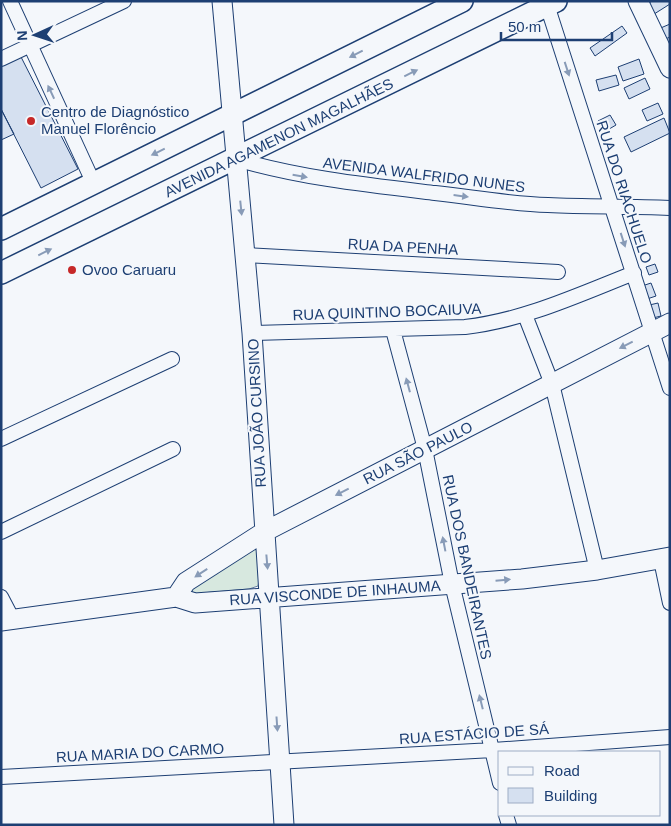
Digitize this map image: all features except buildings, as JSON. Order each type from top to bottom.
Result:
[{"type":"main road","points":[[1,229],[233,116],[462,1]]},
{"type":"main road","name":"AVENIDA AGAMENON MAGALHÃES","points":[[1,273],[236,160],[551,3]]},
{"type":"street","points":[[10,1],[94,184]]},
{"type":"street","points":[[1,59],[124,1]]},
{"type":"street","name":"RUA JOÃO CURSINO","points":[[222,1],[252,334],[284,825]]},
{"type":"street","points":[[638,1],[670,68]]},
{"type":"street","name":"RUA DO RIACHUELO","points":[[551,3],[611,205],[670,388]]},
{"type":"street","name":"AVENIDA WALFRIDO NUNES","points":[[236,160],[333,182],[548,205],[611,205],[670,208]]},
{"type":"street","name":"RUA DA PENHA","points":[[246,255],[558,272]]},
{"type":"street","name":"RUA QUINTINO BOCAIUVA","points":[[252,334],[393,330],[493,324],[525,316],[634,273]]},
{"type":"street","points":[[525,316],[552,384],[597,570]]},
{"type":"street","name":"RUA SÃO PAULO","points":[[176,597],[186,582],[264,532],[670,323]]},
{"type":"street","name":"RUA DOS BANDEIRANTES","points":[[393,330],[425,449],[452,584],[498,776]]},
{"type":"street","points":[[1,439],[172,359]]},
{"type":"street","points":[[1,532],[173,449]]},
{"type":"street","points":[[665,559],[670,602]]},
{"type":"street","name":"RUA VISCONDE DE INHAUMA","points":[[7,621],[176,597],[195,604],[452,584],[597,570],[665,559]]},
{"type":"street","points":[[1,596],[7,621]]},
{"type":"street","name":"RUA ESTÁCIO DE SÁ","points":[[280,762],[492,750],[670,737]]},
{"type":"street","name":"RUA MARIA DO CARMO","points":[[1,777],[280,762]]},
{"type":"shaded area","points":[[244,543],[259,544],[260,575],[258,586],[249,589],[190,594],[177,580],[184,572]]},
{"type":"place","name":"Centro de Diagnóstico Manuel Florêncio","points":[[31,121]]},
{"type":"place","name":"Ovoo Caruaru","points":[[72,270]]}]
